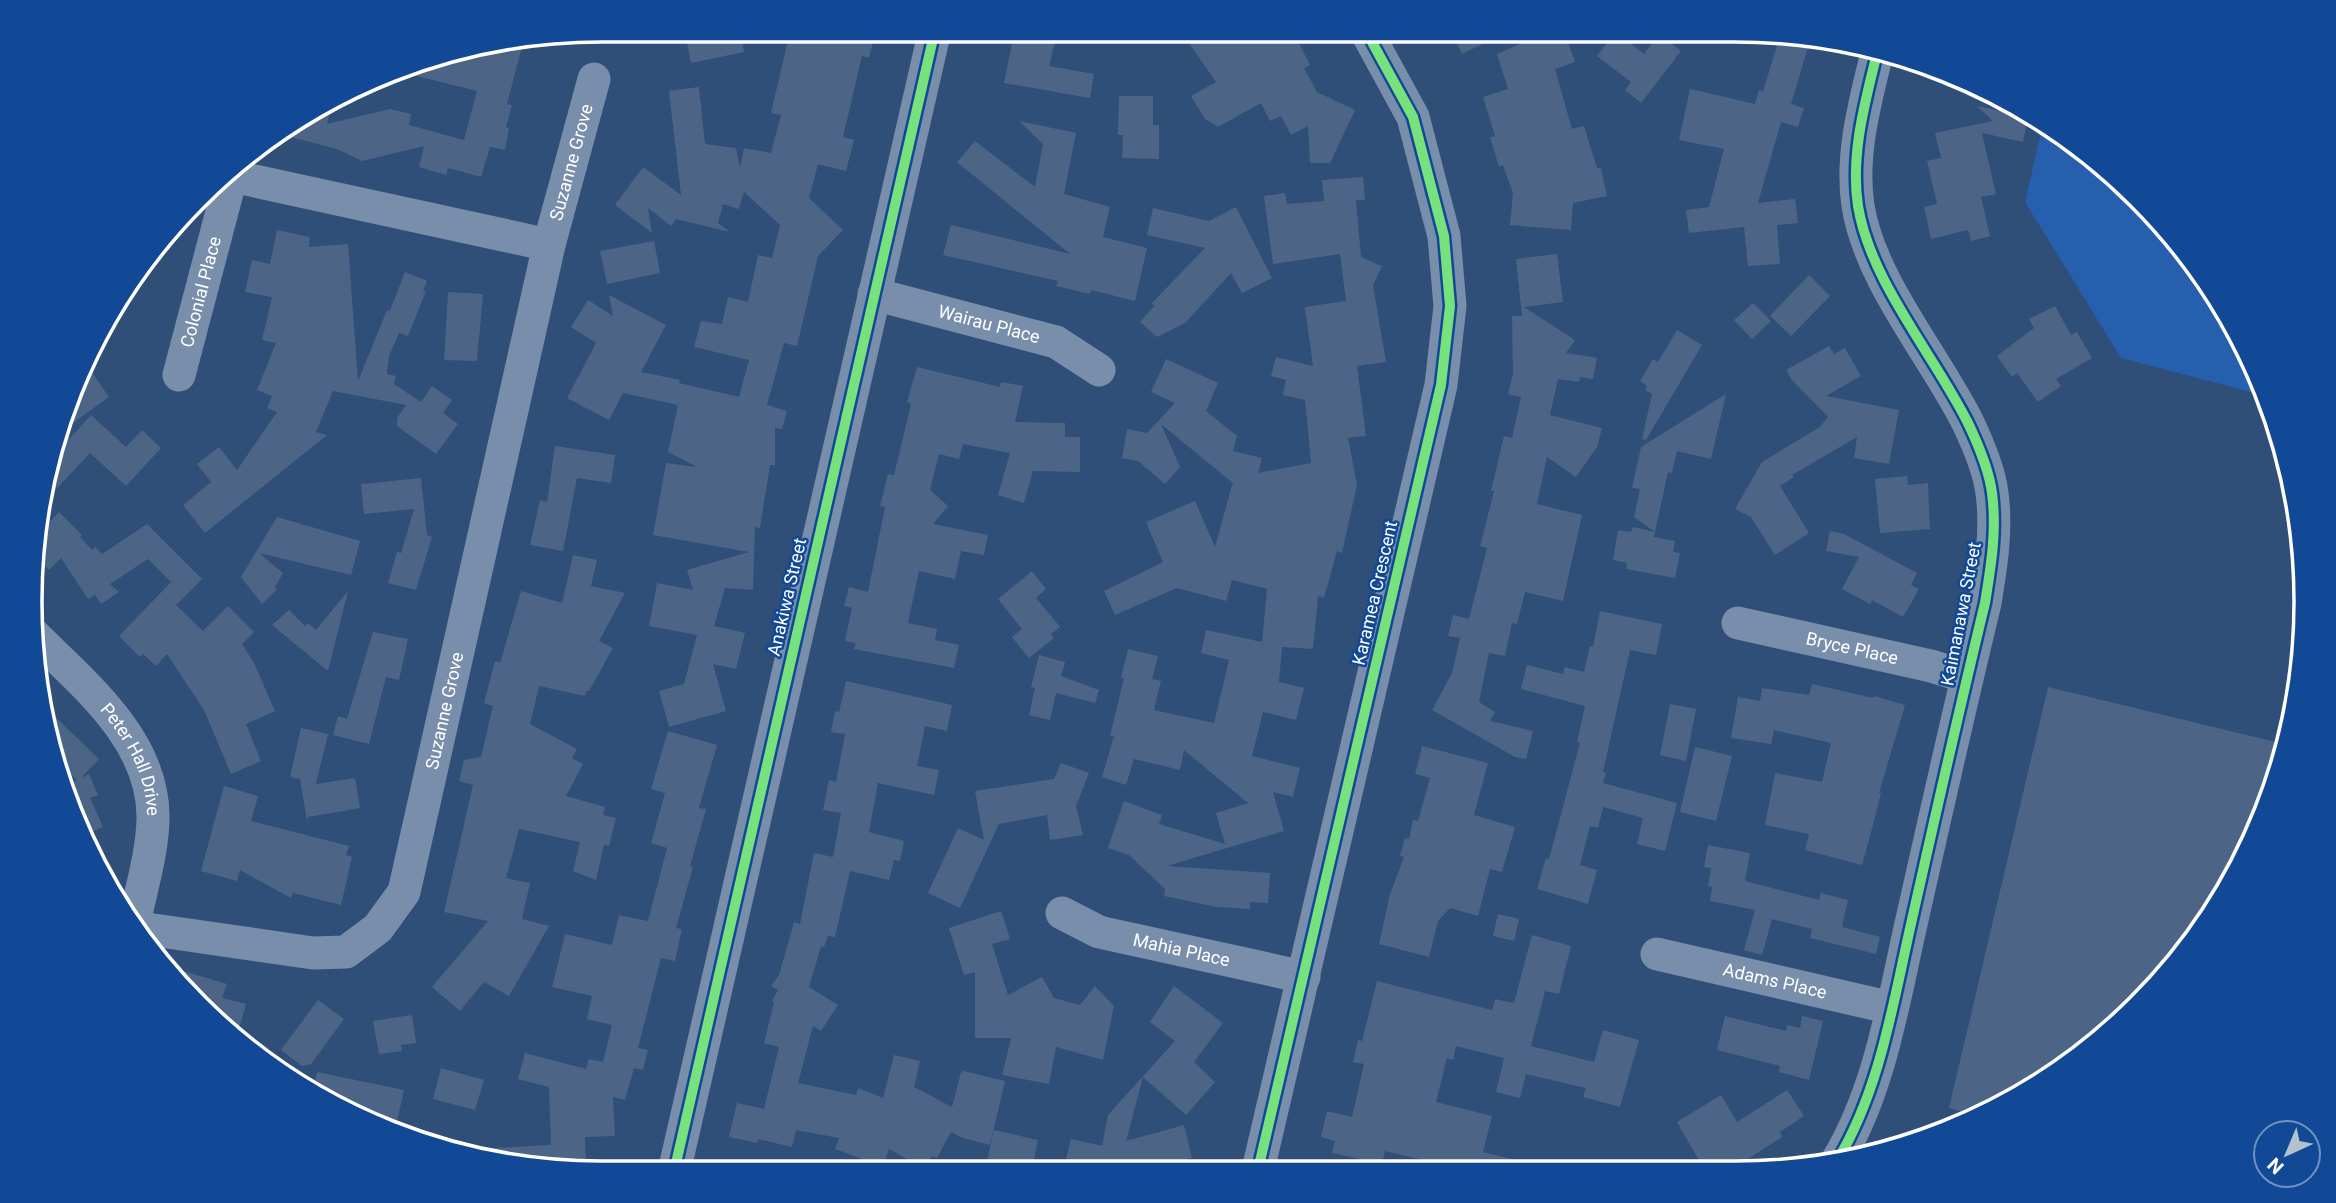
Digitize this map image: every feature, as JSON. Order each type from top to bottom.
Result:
[{"type":"street","name":"Anakiwa Street","points":[[677,1161],[931,42]]},
{"type":"street","name":"Karamea Crescent","points":[[1260,1161],[1441,384],[1450,306],[1444,236],[1413,117],[1372,42]]},
{"type":"street","name":"Kaimanawa Street","points":[[1844,1150],[1868,1094],[1892,1008],[1985,603],[1995,542],[1992,491],[1979,447],[1951,391],[1894,297],[1871,249],[1858,206],[1856,162],[1864,107],[1875,60]]},
{"type":"street","name":"Suzanne Grove","points":[[149,929],[313,953],[345,952],[379,928],[404,892],[549,244],[594,79]]},
{"type":"street","name":"Suzanne Grove","points":[[240,175],[549,244]]},
{"type":"street","name":"Colonial Place","points":[[179,375],[229,185]]},
{"type":"street","name":"Wairau Place","points":[[874,294],[1056,342],[1099,370]]},
{"type":"street","name":"Bryce Place","points":[[1738,623],[1931,666],[1967,677]]},
{"type":"street","name":"Peter Hall Drive","points":[[44,645],[122,727],[141,761],[149,787],[153,817],[150,852],[136,913]]},
{"type":"street","name":"Mahia Place","points":[[1062,913],[1099,932],[1304,977]]},
{"type":"street","name":"Adams Place","points":[[1657,954],[1892,1008]]},
{"type":"shaded area","points":[[2041,133],[2075,158],[2130,206],[2178,261],[2219,322],[2253,393],[2121,358],[2025,202]]},
{"type":"building","points":[[687,42],[742,42],[744,52],[691,63]]},
{"type":"building","points":[[787,42],[873,42],[869,58],[862,56],[843,137],[854,140],[846,171],[818,164],[809,198],[843,230],[818,256],[797,346],[784,343],[767,405],[787,411],[782,429],[775,428],[775,465],[770,465],[760,528],[755,527],[753,590],[725,588],[714,626],[745,633],[736,669],[713,664],[726,711],[669,727],[659,691],[684,684],[697,635],[649,626],[657,583],[693,590],[687,570],[749,552],[653,535],[666,463],[697,467],[668,452],[678,405],[623,393],[609,420],[567,398],[596,343],[571,327],[588,300],[613,316],[609,295],[666,325],[641,372],[739,397],[749,360],[694,347],[701,321],[722,324],[728,297],[748,302],[758,255],[772,258],[780,225],[744,192],[739,209],[723,204],[718,223],[730,232],[676,219],[671,226],[648,208],[652,233],[615,205],[643,167],[681,195],[669,91],[699,87],[705,144],[736,148],[740,168],[744,148],[771,153],[781,115],[771,113]]},
{"type":"building","points":[[1012,42],[1055,42],[1049,66],[1094,74],[1090,98],[1004,83]]},
{"type":"building","points":[[1188,42],[1298,42],[1310,65],[1304,68],[1317,92],[1355,110],[1330,163],[1310,163],[1308,126],[1291,135],[1281,116],[1270,121],[1261,103],[1218,127],[1205,119],[1191,96],[1216,82]]},
{"type":"building","points":[[1456,42],[1487,42],[1462,54]]},
{"type":"building","points":[[1524,42],[1568,42],[1575,62],[1555,69],[1572,129],[1584,126],[1597,168],[1601,168],[1607,196],[1573,203],[1571,230],[1510,225],[1513,193],[1503,165],[1499,167],[1490,137],[1495,136],[1483,97],[1508,89],[1497,54]]},
{"type":"building","points":[[1608,42],[1629,42],[1644,54],[1653,42],[1669,42],[1681,51],[1641,103],[1625,90],[1631,82],[1597,56]]},
{"type":"building","points":[[1778,44],[1808,47],[1791,104],[1804,108],[1798,127],[1781,122],[1758,203],[1795,199],[1798,223],[1777,225],[1780,264],[1748,266],[1744,227],[1689,233],[1686,210],[1709,207],[1724,149],[1679,140],[1690,89],[1755,104],[1759,90],[1763,91]]},
{"type":"building","points":[[522,48],[507,104],[512,105],[506,127],[509,128],[505,150],[490,147],[481,177],[448,168],[446,175],[419,167],[424,146],[362,161],[337,149],[290,137],[330,113],[327,124],[390,109],[411,114],[409,125],[464,140],[477,91],[414,75],[457,61]]},
{"type":"building","points":[[1119,96],[1153,96],[1153,125],[1159,125],[1159,159],[1122,158],[1123,135],[1118,135]]},
{"type":"building","points":[[1977,106],[2004,112],[2026,125],[2023,142],[1982,133],[1996,194],[1981,197],[1990,236],[1971,241],[1968,230],[1931,239],[1924,207],[1937,204],[1927,161],[1941,158],[1935,133],[1993,121]]},
{"type":"building","points":[[1019,121],[1076,133],[1064,194],[1110,207],[1103,237],[1147,248],[1135,301],[1091,290],[1090,294],[1056,286],[1058,281],[943,255],[951,225],[1070,254],[957,162],[975,141],[1035,187],[1043,144]]},
{"type":"building","points":[[1363,177],[1365,200],[1356,200],[1361,257],[1382,266],[1373,285],[1386,362],[1357,366],[1366,436],[1348,438],[1357,485],[1342,553],[1337,551],[1324,598],[1318,596],[1313,649],[1282,647],[1279,682],[1304,688],[1296,720],[1263,712],[1252,756],[1300,768],[1293,797],[1273,792],[1284,831],[1167,866],[1270,873],[1268,903],[1250,902],[1250,909],[1217,907],[1164,896],[1165,889],[1129,855],[1108,848],[1124,801],[1162,815],[1159,824],[1225,844],[1216,813],[1248,803],[1184,750],[1180,770],[1134,759],[1126,785],[1102,777],[1114,736],[1110,736],[1128,649],[1158,656],[1152,679],[1161,681],[1154,710],[1214,723],[1229,660],[1201,653],[1206,630],[1262,642],[1267,589],[1232,580],[1226,601],[1177,588],[1115,615],[1104,591],[1163,562],[1146,522],[1195,501],[1215,547],[1234,484],[1161,424],[1180,467],[1165,484],[1138,461],[1122,458],[1127,429],[1147,433],[1175,403],[1151,392],[1166,359],[1218,383],[1206,411],[1237,436],[1233,451],[1262,458],[1258,473],[1311,463],[1305,400],[1283,395],[1286,380],[1271,376],[1276,357],[1313,366],[1305,307],[1346,301],[1340,254],[1273,264],[1264,196],[1285,193],[1287,204],[1324,201],[1322,180]]},
{"type":"building","points":[[1236,207],[1272,278],[1242,293],[1231,273],[1185,323],[1157,337],[1140,322],[1155,305],[1151,304],[1205,248],[1147,235],[1153,208],[1209,221]]},
{"type":"building","points":[[277,230],[310,237],[309,247],[348,244],[358,381],[405,272],[427,281],[423,291],[426,291],[408,336],[399,333],[389,356],[387,374],[396,376],[394,384],[421,402],[432,386],[452,400],[443,413],[458,424],[436,454],[397,426],[397,418],[406,405],[333,391],[316,432],[327,435],[205,533],[183,505],[211,482],[197,464],[219,447],[237,470],[277,412],[267,408],[272,396],[257,390],[276,343],[262,340],[272,297],[245,292],[252,260],[270,264]]},
{"type":"building","points":[[654,241],[660,273],[607,284],[600,251]]},
{"type":"building","points":[[1557,254],[1563,302],[1524,307],[1575,340],[1566,353],[1597,358],[1593,379],[1580,377],[1579,382],[1558,379],[1550,415],[1602,428],[1597,447],[1576,477],[1547,457],[1537,504],[1582,515],[1563,601],[1525,592],[1517,624],[1512,623],[1505,656],[1489,653],[1479,702],[1495,712],[1490,721],[1533,731],[1526,759],[1515,757],[1432,710],[1452,673],[1460,638],[1448,636],[1453,615],[1469,619],[1487,548],[1480,546],[1494,491],[1491,491],[1504,436],[1512,438],[1521,397],[1508,394],[1513,373],[1512,316],[1522,316],[1516,259]]},
{"type":"building","points":[[1809,275],[1830,296],[1791,336],[1770,316]]},
{"type":"building","points":[[448,292],[483,294],[477,361],[444,360]]},
{"type":"building","points":[[1753,303],[1771,321],[1752,339],[1734,320]]},
{"type":"building","points":[[2055,306],[2071,335],[2077,332],[2092,358],[2056,379],[2061,386],[2038,402],[2017,373],[2012,377],[1997,356],[2034,328],[2029,319]]},
{"type":"building","points":[[1677,330],[1702,345],[1646,440],[1642,439],[1652,394],[1645,390],[1647,386],[1640,381],[1653,359],[1658,362]]},
{"type":"building","points":[[1829,346],[1834,354],[1845,348],[1861,376],[1826,396],[1899,410],[1889,464],[1854,458],[1857,437],[1792,475],[1794,477],[1780,486],[1809,533],[1775,555],[1751,517],[1735,509],[1762,462],[1820,427],[1828,417],[1792,380],[1786,370]]},
{"type":"building","points":[[917,367],[1000,387],[1001,382],[1023,386],[1015,422],[1065,423],[1065,437],[1080,437],[1080,472],[1033,471],[1024,503],[998,495],[1010,453],[963,444],[959,459],[939,454],[930,490],[948,506],[933,524],[988,535],[984,555],[961,551],[955,579],[919,571],[908,623],[937,629],[935,640],[959,645],[954,668],[854,649],[856,643],[845,641],[852,608],[844,606],[849,587],[868,592],[885,507],[880,506],[888,474],[894,475],[911,404],[907,402]]},
{"type":"building","points":[[92,372],[109,397],[71,424]]},
{"type":"building","points":[[1726,394],[1711,459],[1677,451],[1672,473],[1668,472],[1655,532],[1634,517],[1640,489],[1632,488],[1641,447]]},
{"type":"building","points":[[91,415],[126,447],[142,430],[161,448],[126,486],[90,453],[53,493],[65,443]]},
{"type":"building","points":[[555,446],[615,455],[611,483],[577,478],[563,551],[530,545],[540,500],[547,502]]},
{"type":"building","points":[[1907,476],[1908,485],[1928,483],[1930,529],[1880,533],[1875,479]]},
{"type":"building","points":[[421,478],[427,535],[432,537],[416,590],[388,583],[397,552],[401,553],[414,509],[364,514],[361,484]]},
{"type":"building","points":[[59,512],[82,535],[80,537],[92,550],[95,547],[102,554],[147,524],[202,579],[176,605],[203,631],[228,606],[254,632],[242,644],[254,663],[275,711],[246,724],[261,761],[231,774],[204,710],[167,654],[156,666],[143,654],[140,657],[119,636],[171,582],[148,559],[110,584],[119,592],[101,604],[95,595],[88,599],[61,558],[49,570],[43,564],[48,524]]},
{"type":"building","points":[[277,517],[360,541],[351,575],[259,553],[283,573],[275,587],[277,589],[262,604],[241,577]]},
{"type":"building","points":[[1633,527],[1655,532],[1654,537],[1675,541],[1673,552],[1680,553],[1675,578],[1626,569],[1627,563],[1613,560],[1618,530],[1631,532]]},
{"type":"building","points":[[1830,531],[1844,534],[1917,573],[1911,585],[1919,589],[1903,617],[1872,600],[1870,604],[1842,589],[1859,557],[1826,551]]},
{"type":"building","points":[[573,555],[597,560],[591,586],[625,593],[599,641],[613,648],[585,696],[539,686],[530,724],[577,749],[572,758],[583,764],[566,796],[605,807],[603,815],[616,818],[609,846],[604,845],[596,880],[573,871],[580,842],[519,829],[506,878],[530,883],[522,919],[549,926],[509,996],[484,982],[460,1011],[432,987],[488,921],[444,912],[473,785],[459,781],[464,760],[481,757],[493,706],[484,703],[495,661],[500,663],[521,591],[562,603]]},
{"type":"building","points":[[1032,571],[1046,589],[1036,598],[1060,627],[1051,634],[1054,638],[1029,658],[1012,637],[1022,629],[998,599]]},
{"type":"building","points":[[348,591],[328,671],[272,625],[289,610],[305,626],[308,623],[316,630]]},
{"type":"building","points":[[1600,611],[1662,624],[1656,655],[1630,650],[1603,772],[1606,773],[1603,783],[1677,803],[1665,851],[1637,844],[1643,818],[1603,807],[1598,828],[1590,826],[1580,865],[1597,870],[1588,904],[1537,889],[1546,858],[1549,859],[1580,743],[1577,742],[1585,706],[1521,689],[1527,665],[1563,674],[1565,667],[1584,672],[1590,646],[1593,647]]},
{"type":"building","points":[[373,632],[408,639],[399,680],[386,677],[369,744],[333,735],[338,716],[347,719]]},
{"type":"building","points":[[1039,655],[1065,662],[1061,676],[1099,690],[1095,703],[1056,693],[1050,720],[1029,715],[1035,688],[1031,687]]},
{"type":"building","points":[[846,681],[952,705],[947,731],[925,726],[917,766],[939,770],[934,795],[878,783],[869,832],[904,841],[900,861],[894,860],[889,880],[850,871],[835,937],[828,936],[824,947],[821,946],[809,987],[838,1005],[821,1031],[813,1026],[798,1083],[856,1095],[858,1088],[883,1098],[894,1055],[920,1061],[914,1087],[952,1107],[961,1072],[964,1073],[960,1070],[1005,1081],[990,1145],[951,1132],[937,1158],[932,1156],[929,1161],[910,1161],[889,1149],[885,1161],[867,1161],[835,1149],[839,1138],[796,1130],[792,1147],[758,1139],[757,1143],[729,1137],[737,1103],[764,1109],[779,1047],[764,1043],[774,1002],[772,1001],[778,990],[771,986],[779,975],[794,922],[800,924],[814,853],[833,857],[841,813],[823,810],[829,780],[836,782],[845,734],[831,732],[835,711],[839,712]]},
{"type":"building","points":[[1812,684],[1905,705],[1879,793],[1862,865],[1805,850],[1809,834],[1765,825],[1775,773],[1822,782],[1831,743],[1774,730],[1771,744],[1731,738],[1738,697],[1760,701],[1762,688],[1809,695]]},
{"type":"building","points":[[2048,687],[2276,742],[2251,816],[2236,849],[2200,912],[2155,970],[2103,1022],[2045,1067],[1963,1112],[1949,1108]]},
{"type":"building","points":[[1670,704],[1696,709],[1686,761],[1660,755]]},
{"type":"building","points":[[54,716],[99,759],[81,778],[89,774],[98,795],[90,798],[103,827],[92,832],[72,782],[77,780],[69,773]]},
{"type":"building","points":[[301,728],[328,734],[316,784],[355,778],[360,808],[308,817],[307,821],[300,779],[290,777]]},
{"type":"building","points":[[668,731],[717,745],[699,808],[706,809],[676,928],[682,929],[675,961],[661,958],[638,1048],[648,1050],[643,1070],[634,1068],[625,1100],[613,1097],[615,1136],[585,1137],[586,1161],[528,1156],[486,1149],[551,1145],[549,1087],[518,1079],[525,1053],[586,1069],[589,1059],[603,1062],[612,1025],[587,1019],[592,996],[552,987],[565,934],[612,945],[619,915],[648,921],[667,848],[651,843],[665,793],[651,789]]},
{"type":"building","points":[[1422,746],[1488,763],[1474,815],[1515,827],[1502,872],[1490,869],[1478,916],[1450,908],[1438,921],[1429,957],[1379,944],[1390,894],[1404,857],[1400,856],[1405,838],[1409,839],[1413,820],[1418,821],[1430,778],[1415,774]]},
{"type":"building","points":[[1695,747],[1732,756],[1716,821],[1680,812]]},
{"type":"building","points":[[1061,763],[1089,773],[1076,806],[1083,835],[1050,840],[1047,815],[999,824],[960,908],[928,893],[958,828],[984,840],[975,791],[1054,779]]},
{"type":"building","points":[[224,786],[258,796],[251,821],[349,846],[346,855],[352,857],[341,905],[293,893],[291,898],[240,870],[237,881],[201,871]]},
{"type":"building","points":[[1708,845],[1750,853],[1745,881],[1819,900],[1821,893],[1848,900],[1842,927],[1880,937],[1876,954],[1810,938],[1812,929],[1772,919],[1762,955],[1744,950],[1755,910],[1710,901],[1712,887],[1708,886],[1711,868],[1704,867]]},
{"type":"building","points":[[1001,911],[1010,939],[992,944],[1008,995],[1042,977],[1054,998],[1080,1005],[1095,986],[1114,1006],[1103,1060],[1056,1047],[1049,1084],[1002,1075],[1011,1038],[975,1038],[975,972],[964,975],[949,928]]},
{"type":"building","points":[[1498,914],[1519,919],[1514,941],[1493,936]]},
{"type":"building","points":[[1532,935],[1571,946],[1559,994],[1545,991],[1531,1046],[1594,1062],[1603,1030],[1639,1040],[1620,1107],[1583,1097],[1586,1088],[1526,1074],[1520,1098],[1496,1092],[1504,1058],[1456,1046],[1453,1060],[1447,1058],[1436,1102],[1492,1116],[1483,1152],[1519,1161],[1427,1161],[1385,1151],[1383,1161],[1368,1161],[1332,1153],[1335,1141],[1321,1137],[1327,1111],[1352,1117],[1364,1064],[1353,1062],[1358,1040],[1362,1041],[1377,981],[1492,1010],[1495,999],[1514,1003]]},
{"type":"building","points":[[183,972],[227,984],[222,998],[246,1004],[239,1027],[206,997]]},
{"type":"building","points":[[1174,986],[1223,1023],[1194,1062],[1215,1082],[1186,1115],[1143,1077],[1126,1141],[1184,1125],[1192,1158],[1180,1161],[1066,1161],[1071,1139],[1102,1146],[1108,1115],[1175,1041],[1150,1022]]},
{"type":"building","points":[[318,1000],[344,1019],[311,1064],[302,1066],[281,1050]]},
{"type":"building","points":[[412,1015],[416,1043],[401,1045],[402,1051],[379,1054],[373,1021]]},
{"type":"building","points":[[1725,1016],[1786,1031],[1787,1025],[1800,1028],[1802,1016],[1823,1021],[1809,1080],[1779,1072],[1780,1066],[1717,1050]]},
{"type":"building","points":[[441,1068],[484,1080],[475,1110],[433,1099]]},
{"type":"building","points":[[317,1072],[404,1090],[397,1121],[354,1103],[315,1082]]},
{"type":"building","points":[[1787,1090],[1804,1116],[1780,1132],[1782,1137],[1745,1161],[1699,1161],[1677,1122],[1721,1095],[1737,1122]]},
{"type":"building","points":[[994,1130],[1038,1140],[1034,1161],[987,1161]]},
{"type":"cycle path","points":[[677,1161],[932,42]]},
{"type":"cycle path","points":[[1260,1161],[1441,385],[1450,306],[1444,236],[1413,117],[1372,42]]},
{"type":"cycle path","points":[[1843,1150],[1875,1076],[1891,1015],[1985,603],[1994,535],[1991,484],[1979,448],[1954,397],[1889,290],[1875,262],[1858,206],[1858,146],[1875,60]]}]
